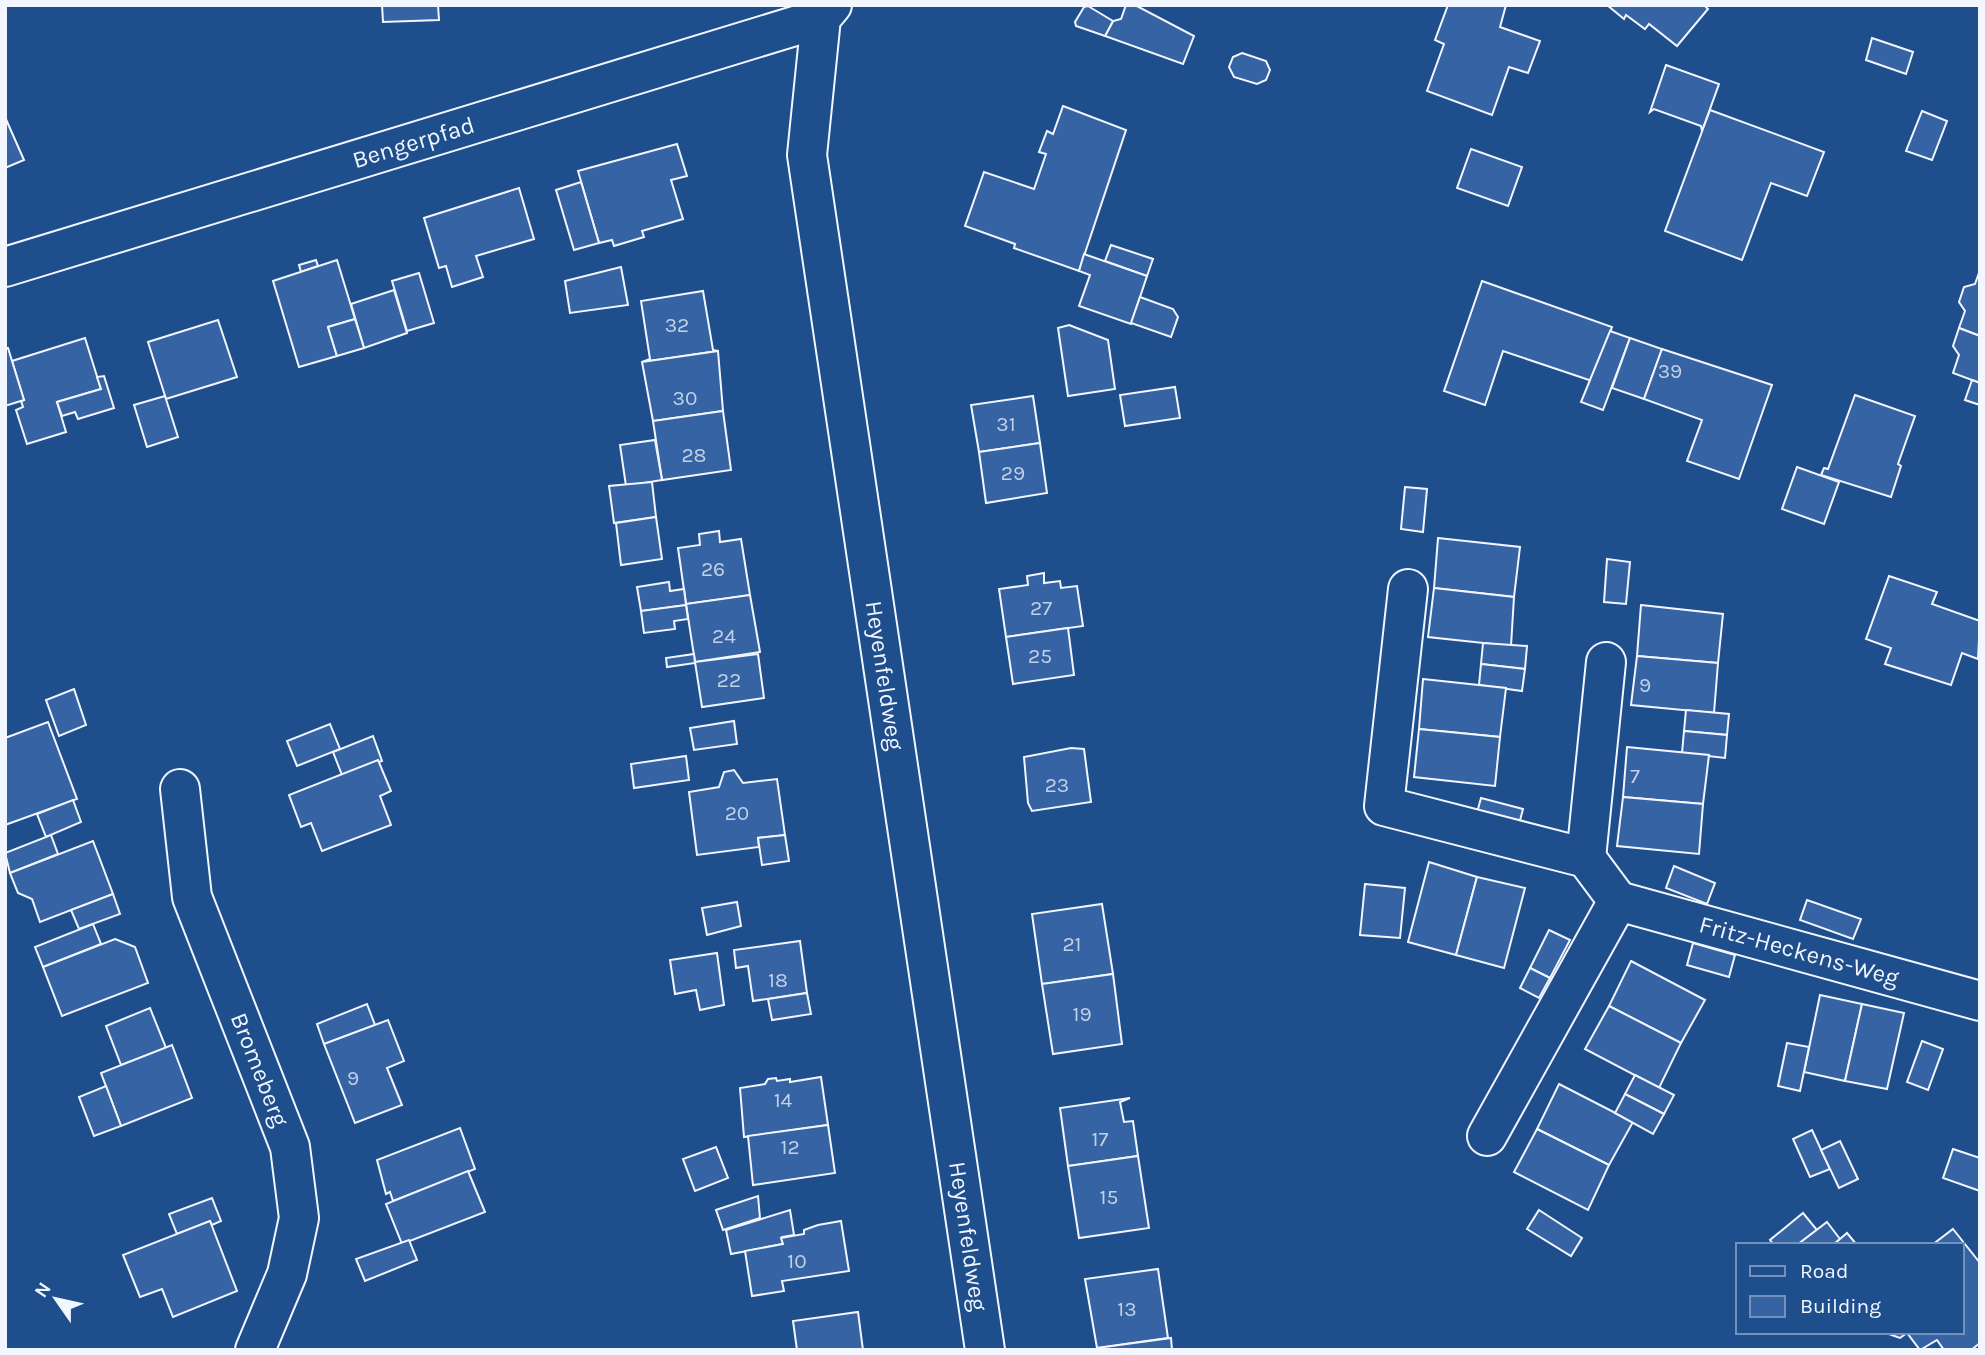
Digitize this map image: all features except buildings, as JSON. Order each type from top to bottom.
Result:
[{"type":"street","name":"Bengerpfad","points":[[5,267],[826,12]]},
{"type":"street","name":"Heyenfeldweg","points":[[826,12],[807,155],[985,1350]]},
{"type":"street","points":[[1408,589],[1384,806],[1586,858],[1618,901],[1487,1136]]},
{"type":"street","points":[[1586,858],[1606,662]]},
{"type":"street","name":"Bromeberg","points":[[180,789],[192,897],[290,1147],[299,1218],[287,1274],[255,1350]]},
{"type":"street","name":"Fritz-Heckens-Weg","points":[[1618,901],[1980,1001]]}]
